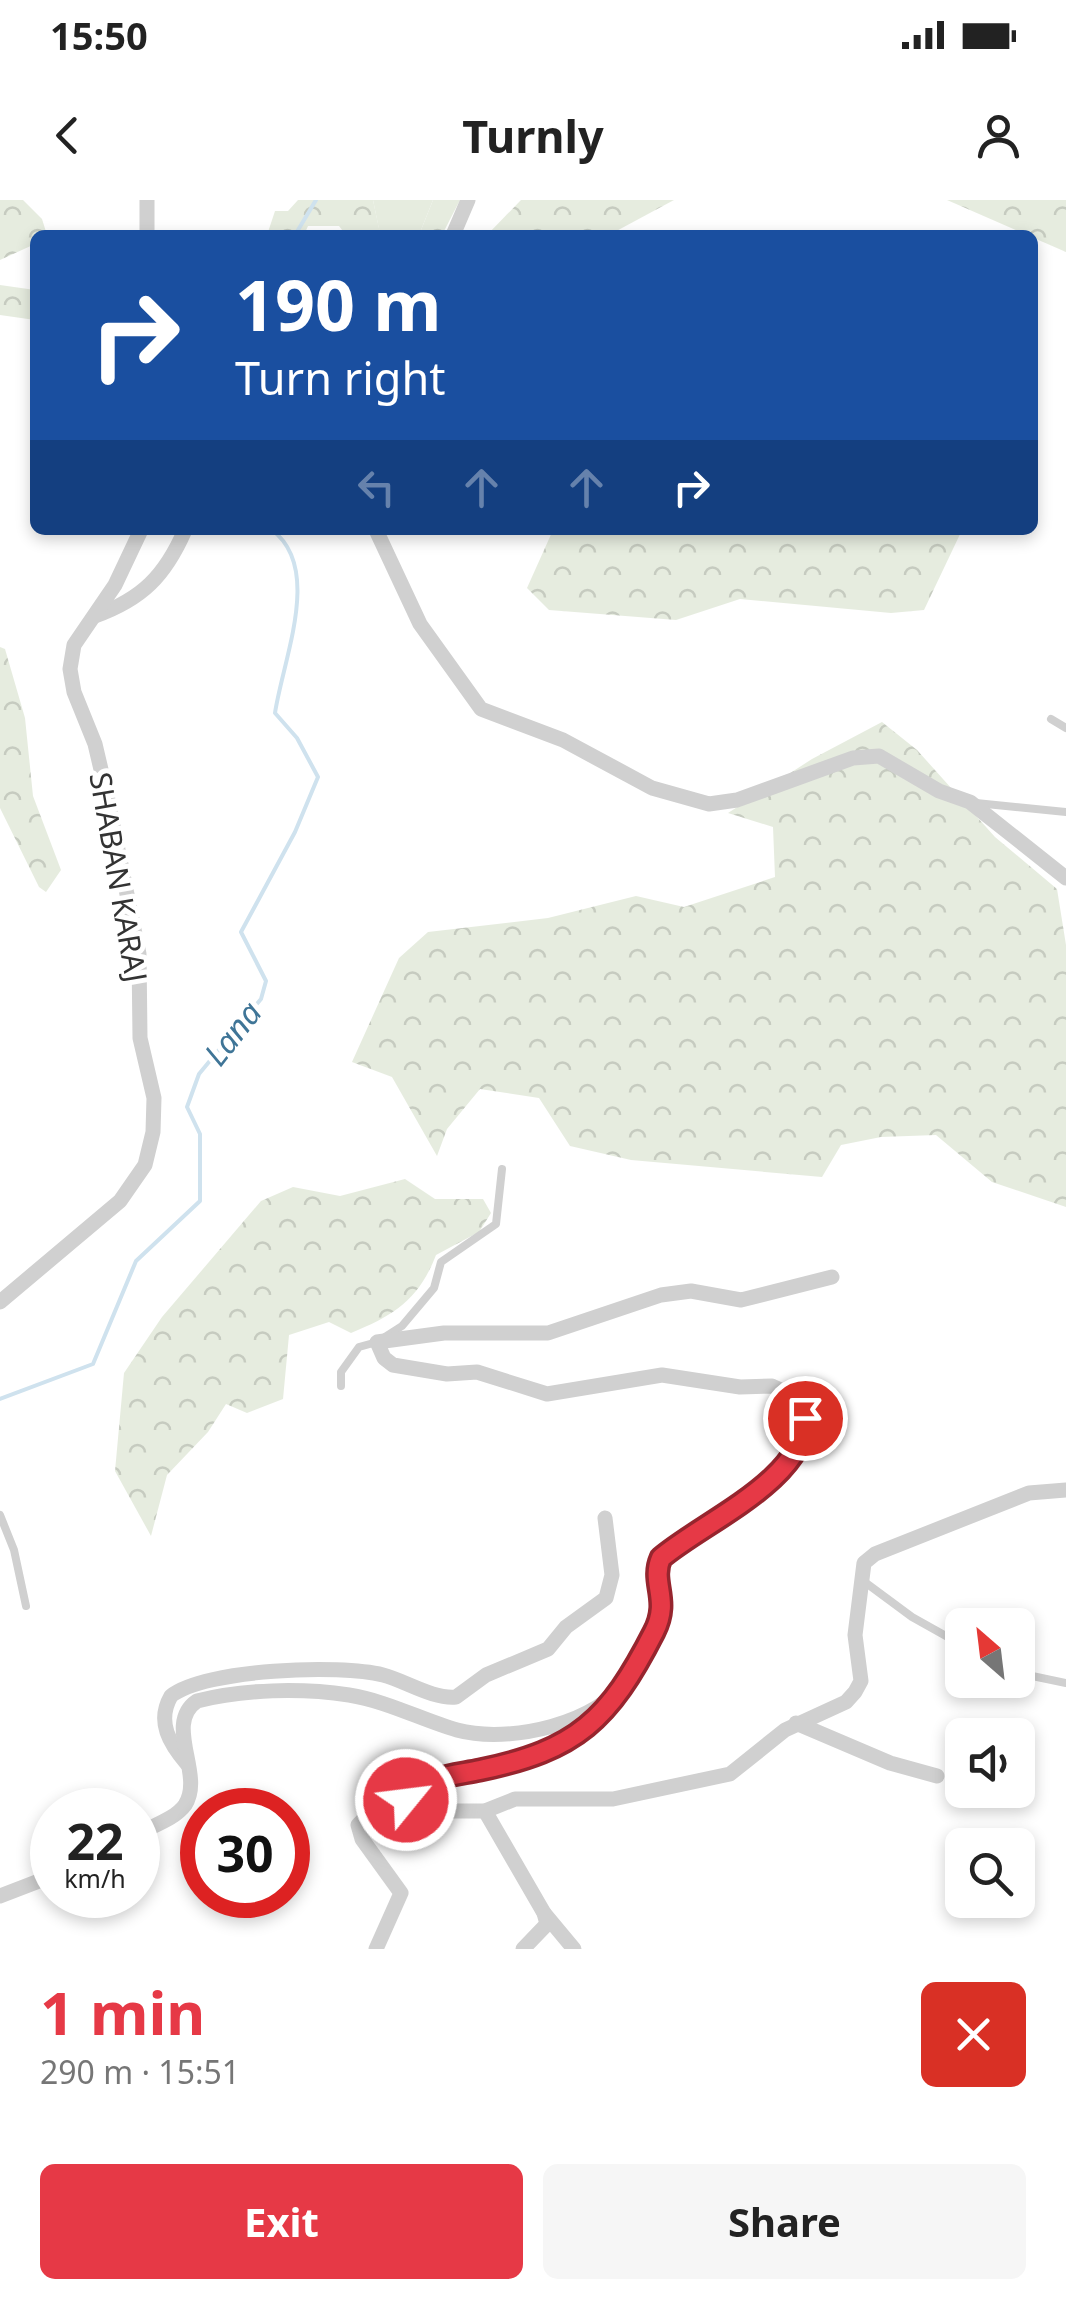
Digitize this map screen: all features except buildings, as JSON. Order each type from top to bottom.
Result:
[{"type":"street","points":[[146,200],[147,230]]},
{"type":"street","points":[[455,230],[468,200]]},
{"type":"street","name":"SHABAN KARAJ","points":[[0,1302],[120,1201],[144,1165],[153,1132],[154,1098],[140,1038],[139,954],[103,778],[74,692],[70,668],[74,645],[133,554],[139,535]]},
{"type":"street","points":[[93,616],[130,604],[150,588],[173,558],[183,535]]},
{"type":"street","points":[[378,535],[420,624],[481,710],[563,740],[652,788],[710,804],[737,800],[868,755],[970,802],[1066,878]]},
{"type":"street","points":[[832,1278],[740,1300],[691,1291],[661,1296],[548,1333],[444,1333],[377,1342],[393,1365],[446,1374],[477,1372],[547,1394],[662,1375],[740,1387],[784,1388],[800,1399],[805,1426],[800,1442],[776,1476],[661,1558],[657,1572],[664,1603],[660,1618],[627,1682],[568,1744],[536,1756],[425,1782],[411,1790],[406,1800],[420,1811],[485,1811],[515,1799],[613,1799],[730,1774],[796,1723],[846,1702],[861,1681],[855,1635],[859,1578],[864,1562],[875,1554],[1029,1493],[1066,1490]]},
{"type":"street","points":[[189,1766],[171,1742],[164,1720],[171,1696],[190,1684],[313,1668],[349,1669],[456,1697],[486,1674],[548,1649],[566,1627],[606,1598],[612,1575],[606,1518]]},
{"type":"street","points":[[160,1820],[184,1805],[190,1789],[184,1715],[197,1701],[229,1694],[350,1695],[438,1720],[455,1730],[496,1735],[562,1723],[603,1709]]},
{"type":"street","points":[[796,1723],[890,1763],[937,1776]]},
{"type":"street","points":[[376,1949],[402,1893],[362,1839],[358,1825],[396,1786],[404,1782],[411,1790]]},
{"type":"street","points":[[485,1811],[544,1913],[574,1949]]},
{"type":"street","points":[[0,1896],[30,1884]]},
{"type":"street","points":[[522,1949],[547,1924],[544,1913]]},
{"type":"lane","points":[[1052,719],[1066,728]]},
{"type":"lane","points":[[970,802],[1066,812]]},
{"type":"lane","points":[[342,1386],[348,1359],[358,1347],[377,1342],[402,1326],[426,1300],[441,1262],[496,1224],[502,1169]]},
{"type":"lane","points":[[0,1515],[14,1550],[26,1606]]},
{"type":"lane","points":[[859,1578],[945,1635]]},
{"type":"lane","points":[[1035,1677],[1066,1683]]},
{"type":"green space","points":[[0,200],[23,200],[42,219],[45,230],[30,230],[30,246],[0,260]]},
{"type":"green space","points":[[298,200],[373,200],[379,230],[308,226],[306,230],[269,230],[275,211],[288,211]]},
{"type":"green space","points":[[373,200],[433,200],[421,230],[379,230]]},
{"type":"green space","points":[[433,200],[460,200],[445,230],[421,230]]},
{"type":"green space","points":[[521,200],[674,200],[618,230],[492,230]]},
{"type":"green space","points":[[947,200],[1066,200],[1066,252],[1038,240],[1038,230],[1016,230]]},
{"type":"green space","points":[[0,285],[30,289],[30,319],[0,315]]},
{"type":"green space","points":[[551,535],[960,535],[924,610],[891,613],[740,599],[676,620],[549,610],[527,588]]},
{"type":"green space","points":[[0,647],[5,649],[25,718],[33,796],[61,870],[46,892],[39,887],[0,808]]},
{"type":"green space","points":[[882,722],[917,750],[995,837],[1057,889],[1066,945],[1066,1207],[992,1182],[936,1135],[881,1137],[841,1145],[822,1177],[631,1160],[570,1146],[539,1098],[480,1089],[447,1129],[437,1156],[392,1077],[352,1062],[399,958],[428,932],[548,918],[636,896],[684,907],[775,877],[773,827],[728,813],[812,759]]},
{"type":"green space","points":[[405,1179],[435,1199],[483,1199],[491,1213],[479,1232],[436,1255],[422,1283],[393,1312],[351,1333],[329,1322],[289,1335],[283,1399],[247,1413],[226,1404],[208,1432],[167,1475],[151,1536],[115,1471],[124,1373],[162,1317],[261,1201],[293,1187],[340,1196]]},
{"type":"waterway","name":"Lana","points":[[298,230],[316,200]]},
{"type":"waterway","name":"Lana","points":[[0,1399],[93,1364],[136,1261],[200,1201],[200,1134],[187,1107],[199,1074],[261,999],[266,981],[241,932],[295,832],[318,777],[297,738],[275,713],[296,616],[297,590],[295,567],[287,547],[276,535]]},
{"type":"route","points":[[406,1800],[407,1793],[425,1782],[536,1756],[568,1744],[589,1725],[627,1682],[656,1630],[664,1603],[657,1572],[661,1558],[776,1476],[794,1455],[805,1418]]}]
